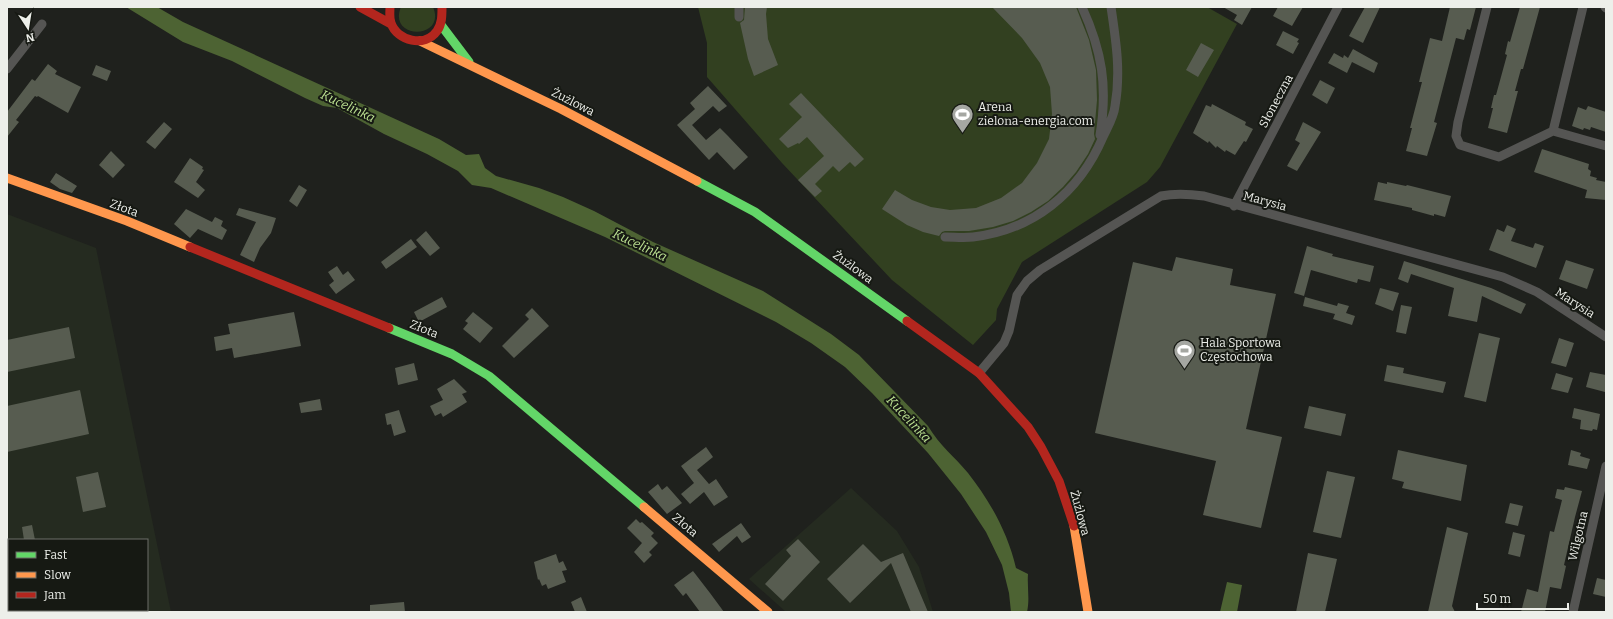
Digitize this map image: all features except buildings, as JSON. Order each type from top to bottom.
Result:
[{"type":"street","name":"Żużlowa","points":[[360,7],[390,24],[395,32],[402,38],[410,41],[420,41],[470,64],[561,109],[755,212],[980,373],[1028,427],[1041,447],[1059,481],[1074,527],[1088,612]]},
{"type":"street","points":[[390,7],[390,24]]},
{"type":"street","points":[[420,41],[436,33],[441,25],[443,17],[442,7]]},
{"type":"street","points":[[1082,7],[1097,44],[1102,78],[1104,103],[1098,148]]},
{"type":"street","points":[[945,237],[972,238],[1014,227],[1030,220],[1044,212],[1062,198],[1088,165],[1098,148],[1115,108],[1118,58],[1111,7]]},
{"type":"street","name":"Słoneczna","points":[[1234,206],[1338,7]]},
{"type":"street","points":[[1487,7],[1458,122],[1456,136],[1460,145],[1499,157],[1552,131],[1606,146]]},
{"type":"street","points":[[1552,131],[1583,7]]},
{"type":"street","points":[[7,69],[42,24]]},
{"type":"street","name":"Żużlowa","points":[[441,25],[470,64]]},
{"type":"street","name":"Złota","points":[[7,178],[127,221],[452,354],[489,376],[768,612]]},
{"type":"street","name":"Marysia","points":[[980,373],[1004,343],[1009,331],[1018,295],[1027,281],[1040,270],[1161,196],[1188,193],[1503,277],[1537,292],[1606,337]]},
{"type":"street","name":"Wilgotna","points":[[1573,612],[1606,466]]},
{"type":"shaded area","points":[[401,7],[433,7],[435,18],[432,26],[417,32],[402,26],[399,18]]},
{"type":"shaded area","points":[[698,7],[1207,7],[1237,24],[1160,167],[1147,182],[1022,262],[997,309],[996,320],[973,345],[892,280],[782,163],[707,77],[707,43]]},
{"type":"shaded area","points":[[7,214],[96,248],[171,612],[7,612]]},
{"type":"shaded area","points":[[851,488],[897,531],[919,567],[933,612],[786,612],[749,579]]},
{"type":"water","name":"Kucelinka","points":[[126,7],[157,7],[183,22],[439,139],[466,155],[479,154],[485,168],[496,176],[539,188],[594,211],[653,242],[763,291],[831,334],[859,355],[928,426],[947,451],[968,473],[984,495],[1003,530],[1013,555],[1016,568],[1028,574],[1027,612],[1011,612],[1009,593],[1002,565],[986,532],[961,494],[928,453],[872,393],[845,367],[811,343],[776,322],[605,237],[491,188],[472,185],[458,171],[427,154],[384,134],[337,108],[323,106],[232,61],[183,42]]},
{"type":"water","points":[[1227,582],[1242,585],[1237,612],[1220,612]]},
{"type":"traffic: fast","points":[[441,25],[469,62]]},
{"type":"traffic: fast","points":[[697,181],[755,212],[907,321]]},
{"type":"traffic: fast","points":[[389,328],[452,354],[489,376],[644,507]]},
{"type":"traffic: slow","points":[[420,41],[561,109],[697,181]]},
{"type":"traffic: slow","points":[[7,178],[127,221],[190,247]]},
{"type":"traffic: slow","points":[[644,507],[768,612]]},
{"type":"traffic: slow","points":[[1074,526],[1088,612]]},
{"type":"traffic: jam","points":[[360,7],[391,24]]},
{"type":"traffic: jam","points":[[390,7],[390,19],[394,29],[405,38],[419,41],[432,36],[437,31],[441,23],[442,7]]},
{"type":"traffic: jam","points":[[190,247],[389,328]]},
{"type":"traffic: jam","points":[[907,321],[979,373],[1028,427],[1041,447],[1059,481],[1074,526]]},
{"type":"place","name":"Arena zielona-energia.com","points":[[962,134]]},
{"type":"place","name":"Hala Sportowa Częstochowa","points":[[1184,370]]}]
